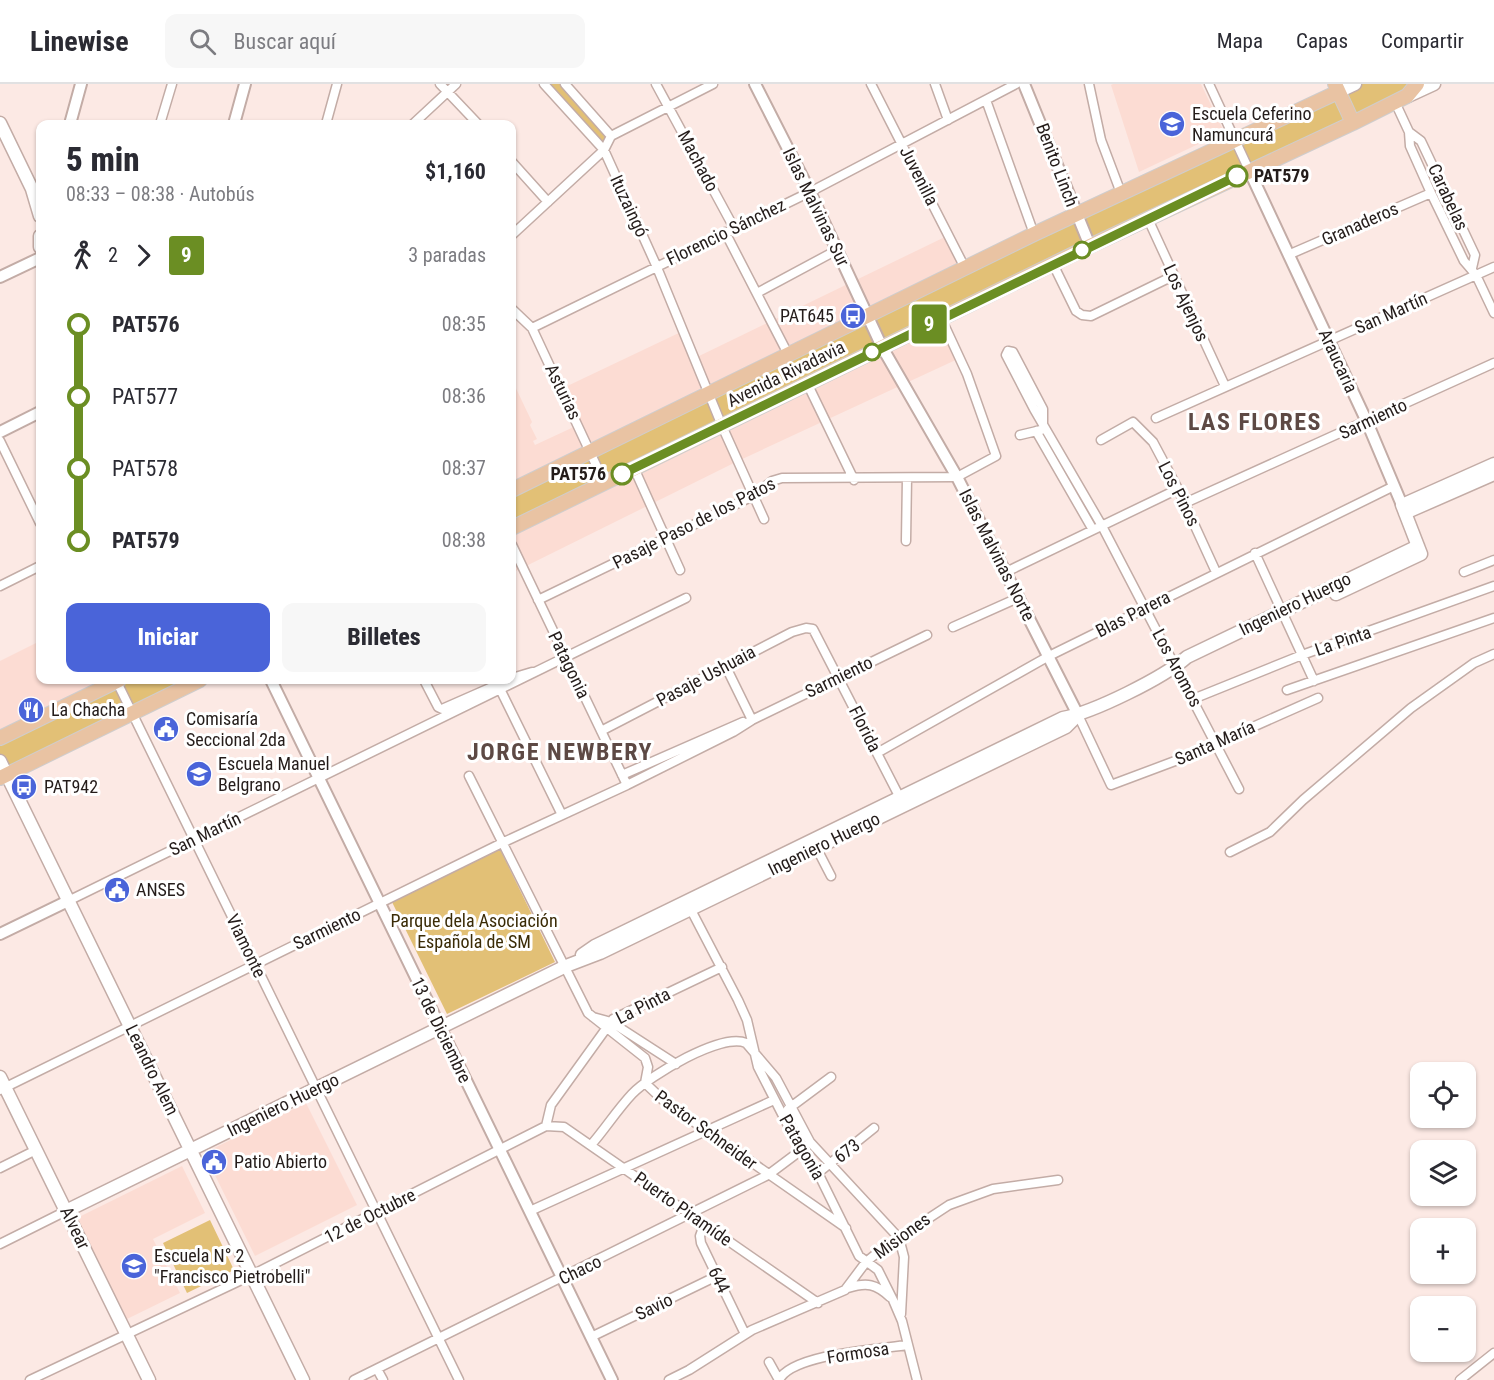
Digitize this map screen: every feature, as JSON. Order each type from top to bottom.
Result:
[{"type":"main road","name":"Avenida Rivadavia","points":[[516,488],[1034,234],[1235,140],[1337,88],[1356,84]]},
{"type":"main road","points":[[1401,99],[1417,84]]},
{"type":"main road","name":"Avenida Rivadavia","points":[[516,526],[1090,246],[1434,84]]},
{"type":"main road","points":[[1337,88],[1353,123]]},
{"type":"main road","points":[[0,123],[36,198]]},
{"type":"main road","points":[[1403,509],[1494,464]]},
{"type":"main road","points":[[1403,509],[1494,474]]},
{"type":"main road","name":"Araucaria","points":[[1403,509],[1419,550]]},
{"type":"main road","name":"Ingeniero Huergo","points":[[566,966],[595,946],[899,796],[1063,718],[1078,715],[1176,667],[1189,664],[1284,614],[1419,550]]},
{"type":"main road","points":[[0,738],[109,684]]},
{"type":"main road","points":[[3,776],[192,684]]},
{"type":"main road","name":"Ingeniero Huergo","points":[[66,1211],[566,966],[1066,727],[1078,715]]},
{"type":"main road","name":"Leandro Alem","points":[[0,761],[3,776],[68,901],[303,1380]]},
{"type":"main road","name":"Alvear","points":[[2,1084],[149,1380]]},
{"type":"street","points":[[71,120],[81,84]]},
{"type":"street","points":[[161,120],[172,84]]},
{"type":"street","points":[[235,120],[245,84]]},
{"type":"street","points":[[327,120],[337,84]]},
{"type":"street","points":[[440,84],[449,88],[475,120]]},
{"type":"street","points":[[417,120],[449,88],[456,84]]},
{"type":"street","name":"Ituzaingó","points":[[544,84],[604,150],[656,265],[722,426]]},
{"type":"street","points":[[565,84],[611,136]]},
{"type":"street","name":"Machado","points":[[656,84],[669,106],[788,354]]},
{"type":"street","name":"Machado","points":[[660,84],[662,94]]},
{"type":"street","points":[[516,231],[604,150],[611,136],[713,84]]},
{"type":"street","name":"Islas Malvinas Sur","points":[[755,84],[810,192],[874,330]]},
{"type":"street","name":"Juvenilla","points":[[871,84],[965,268]]},
{"type":"street","points":[[935,84],[948,120]]},
{"type":"street","name":"Florencio Sánchez","points":[[531,328],[656,265],[810,192],[1016,84]]},
{"type":"street","name":"Benito Linch","points":[[1024,84],[1090,246]]},
{"type":"street","points":[[1089,84],[1097,126],[1121,193]]},
{"type":"street","points":[[1209,84],[1249,170]]},
{"type":"street","name":"Carabelas","points":[[1401,99],[1410,132],[1410,147],[1464,261],[1474,272],[1494,313]]},
{"type":"street","points":[[986,100],[1034,234]]},
{"type":"street","name":"Carabelas","points":[[1410,132],[1421,141],[1470,244],[1475,255],[1474,272]]},
{"type":"street","points":[[516,166],[548,202]]},
{"type":"street","name":"Araucaria","points":[[1249,170],[1367,423],[1403,509]]},
{"type":"street","name":"Granaderos","points":[[1288,255],[1431,193]]},
{"type":"street","name":"Los Ajenjos","points":[[1148,219],[1225,386]]},
{"type":"street","points":[[757,292],[837,250]]},
{"type":"street","points":[[0,278],[36,260]]},
{"type":"street","points":[[1053,264],[1076,311],[1082,315],[1091,316],[1173,276]]},
{"type":"street","name":"San Martín","points":[[1156,417],[1474,272],[1494,267]]},
{"type":"street","name":"Asturias","points":[[516,313],[531,328],[604,482]]},
{"type":"street","name":"Pasaje Paso de los Patos","points":[[538,600],[753,496],[772,481],[782,478],[854,480],[957,477],[996,456],[967,374],[941,318]]},
{"type":"street","name":"Islas Malvinas Norte","points":[[874,330],[957,477],[1020,597],[1111,785]]},
{"type":"street","name":"Los Aromos","points":[[1045,426],[1043,409],[1013,352],[1008,351],[1006,355],[1045,426],[1102,525],[1239,789]]},
{"type":"street","name":"Sarmiento","points":[[1185,503],[1367,423],[1494,363]]},
{"type":"street","points":[[807,383],[854,480]]},
{"type":"street","points":[[0,432],[36,414]]},
{"type":"street","name":"Los Pinos","points":[[1101,440],[1133,422],[1152,442],[1185,503],[1216,572]]},
{"type":"street","points":[[722,426],[764,519]]},
{"type":"street","points":[[1020,435],[1045,426]]},
{"type":"street","points":[[1036,431],[1093,530]]},
{"type":"street","points":[[0,441],[36,515]]},
{"type":"street","points":[[634,468],[680,570]]},
{"type":"street","points":[[906,541],[907,478]]},
{"type":"street","name":"Blas Parera","points":[[877,753],[1049,656],[1394,486]]},
{"type":"street","points":[[1006,572],[1178,489]]},
{"type":"street","name":"Patagonia","points":[[516,553],[627,785]]},
{"type":"street","points":[[1255,553],[1314,681]]},
{"type":"street","points":[[1464,572],[1494,560]]},
{"type":"street","points":[[0,586],[36,568]]},
{"type":"street","name":"La Pinta","points":[[1193,699],[1302,655],[1494,586]]},
{"type":"street","points":[[953,627],[1020,597]]},
{"type":"street","name":"San Martín","points":[[516,682],[686,598]]},
{"type":"street","points":[[1287,690],[1494,618]]},
{"type":"street","name":"Pasaje Ushuaia","points":[[601,731],[792,632],[806,628],[813,629]]},
{"type":"street","name":"Florida","points":[[813,629],[899,796]]},
{"type":"street","name":"Sarmiento","points":[[2,1084],[130,1026],[504,842],[627,785],[733,732],[752,720],[927,636]]},
{"type":"street","points":[[1230,852],[1270,832],[1303,800],[1411,708],[1474,663],[1494,654]]},
{"type":"street","points":[[726,668],[752,720]]},
{"type":"street","name":"San Martín","points":[[516,677],[538,670]]},
{"type":"street","name":"Viamonte","points":[[119,684],[440,1340]]},
{"type":"street","name":"13 de Diciembre","points":[[273,684],[612,1380]]},
{"type":"street","name":"San Martín","points":[[426,684],[438,707],[446,709],[499,684]]},
{"type":"street","name":"San Martín","points":[[0,934],[513,684]]},
{"type":"street","points":[[501,691],[562,815]]},
{"type":"street","name":"Santa María","points":[[1111,785],[1183,758],[1318,698]]},
{"type":"street","name":"Sarmiento","points":[[622,775],[728,727],[752,720]]},
{"type":"street","name":"Pastor Schneider","points":[[469,777],[592,1017],[676,1064]]},
{"type":"street","points":[[816,847],[831,876]]},
{"type":"street","name":"Patagonia","points":[[690,908],[747,1020],[758,1067],[774,1100],[801,1151],[818,1173],[859,1256],[878,1270],[893,1300],[901,1319],[917,1380]]},
{"type":"street","name":"La Pinta","points":[[546,1126],[551,1105],[608,1025],[722,967]]},
{"type":"street","name":"Pastor Schneider","points":[[608,1025],[645,1059],[648,1066],[645,1083],[664,1101],[846,1228]]},
{"type":"street","points":[[591,1145],[632,1094],[645,1083],[676,1064],[731,1040],[740,1040],[754,1049],[776,1078],[810,1142],[899,1238],[904,1257],[901,1319]]},
{"type":"street","points":[[782,1114],[831,1077]]},
{"type":"street","points":[[530,1211],[774,1100]]},
{"type":"street","name":"Puerto Piramíde","points":[[546,1126],[564,1127],[818,1303]]},
{"type":"street","name":"12 de Octubre","points":[[30,1380],[252,1275],[546,1126]]},
{"type":"street","name":"673","points":[[818,1173],[874,1128]]},
{"type":"street","name":"Chaco","points":[[354,1380],[440,1340],[768,1175],[810,1142]]},
{"type":"street","points":[[0,1168],[36,1150]]},
{"type":"street","name":"Misiones","points":[[669,1380],[689,1370],[745,1334],[848,1288],[866,1262],[923,1220],[966,1197],[993,1189],[1058,1180]]},
{"type":"street","name":"Ingeniero Huergo","points":[[0,1244],[66,1211]]},
{"type":"street","name":"644","points":[[704,1225],[700,1236],[701,1243],[745,1334]]},
{"type":"street","name":"Savio","points":[[591,1338],[717,1276]]},
{"type":"street","points":[[848,1288],[863,1283],[875,1285],[893,1300]]},
{"type":"street","points":[[440,1340],[459,1380]]},
{"type":"street","name":"Formosa","points":[[779,1380],[787,1370],[818,1359],[907,1345]]},
{"type":"street","points":[[1460,1380],[1494,1353]]},
{"type":"street","points":[[769,1362],[779,1380]]},
{"type":"street","points":[[377,1369],[383,1380]]},
{"type":"street","points":[[689,1370],[694,1380]]},
{"type":"shaded area","name":"Escuela Ceferino Namuncurá","points":[[1201,84],[1224,132],[1139,172],[1111,85]]},
{"type":"shaded area","points":[[949,235],[965,268],[941,318],[960,358],[738,461],[516,571],[516,388],[532,422],[530,425],[537,439],[533,441],[535,445],[578,425],[561,389],[683,331],[695,358]]},
{"type":"shaded area","points":[[36,643],[36,684],[111,684],[0,738],[0,661]]},
{"type":"shaded area","points":[[306,1103],[357,1205],[255,1256],[204,1153]]},
{"type":"shaded area","name":"Escuela N° 2 \"Francisco Pietrobelli\"","points":[[182,1166],[205,1213],[153,1239],[180,1293],[127,1319],[77,1218]]},
{"type":"green space","points":[[544,84],[565,84],[611,136],[604,150]]},
{"type":"green space","points":[[1355,84],[1434,84],[516,526],[516,488]]},
{"type":"green space","points":[[111,684],[192,684],[0,778],[0,738]]},
{"type":"green space","name":"Parque dela Asociación Española de SM","points":[[500,849],[555,962],[447,1014],[392,902]]},
{"type":"green space","points":[[210,1220],[234,1270],[187,1293],[163,1243]]},
{"type":"bus line","name":"9","points":[[622,474],[1237,176]]},
{"type":"place","name":"Escuela Ceferino Namuncurá","points":[[1172,124]]},
{"type":"place","name":"PAT579","points":[[1237,176]]},
{"type":"place","name":"PAT645","points":[[853,316]]},
{"type":"place","name":"PAT576","points":[[622,474]]},
{"type":"place","name":"La Chacha","points":[[31,710]]},
{"type":"place","name":"Comisaría Seccional 2da","points":[[166,729]]},
{"type":"place","name":"Escuela Manuel Belgrano","points":[[199,774]]},
{"type":"place","name":"PAT942","points":[[24,787]]},
{"type":"place","name":"ANSES","points":[[117,890]]},
{"type":"place","name":"Patio Abierto","points":[[214,1162]]},
{"type":"place","name":"Escuela N° 2 \"Francisco Pietrobelli\"","points":[[134,1266]]},
{"type":"district","name":"LAS FLORES","points":[[1255,422]]},
{"type":"district","name":"JORGE NEWBERY","points":[[560,752]]}]
